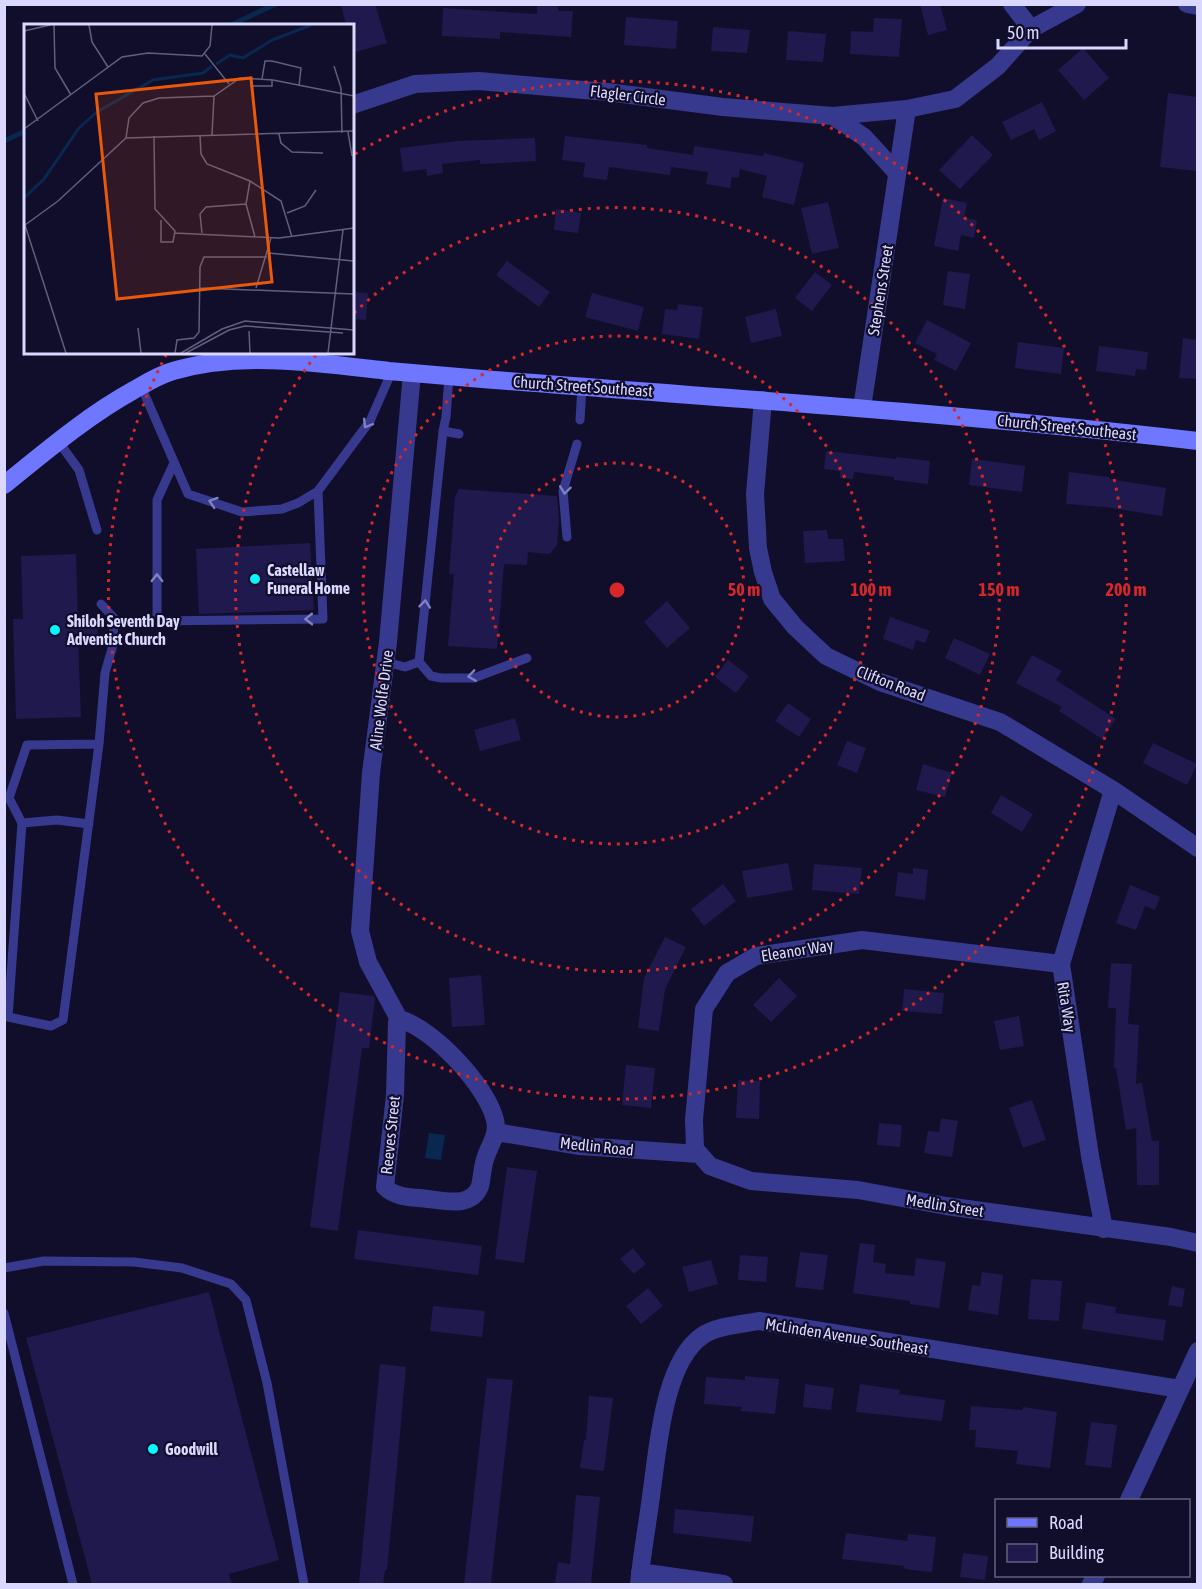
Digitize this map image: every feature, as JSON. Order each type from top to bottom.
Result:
[{"type":"street","points":[[1012,4],[1031,29]]},
{"type":"street","points":[[907,109],[955,99],[998,66],[1031,29],[1077,4]]},
{"type":"street","points":[[1187,4],[1197,6]]},
{"type":"street","name":"Flagler Circle","points":[[354,104],[415,84],[478,81],[833,116],[907,109]]},
{"type":"street","name":"Stephens Street","points":[[862,408],[907,109]]},
{"type":"street","points":[[833,116],[864,137],[897,173]]},
{"type":"street","name":"Church Street Southeast","points":[[4,485],[109,403],[194,359],[312,362],[412,373],[862,408],[1197,441]]},
{"type":"street","name":"Aline Wolfe Drive","points":[[399,1019],[368,962],[360,931],[371,772],[386,662],[412,373]]},
{"type":"street","name":"Clifton Road","points":[[763,400],[755,494],[758,548],[772,599],[795,627],[826,656],[879,682],[1000,722],[1113,790],[1197,848]]},
{"type":"street","name":"Rita Way","points":[[1104,1229],[1090,1156],[1061,964],[1113,790]]},
{"type":"street","name":"Eleanor Way","points":[[699,1154],[695,1149],[694,1120],[704,1009],[728,973],[756,956],[862,940],[1061,964]]},
{"type":"street","points":[[399,1019],[418,1028],[446,1049],[468,1072],[487,1101],[495,1120],[496,1132]]},
{"type":"street","name":"Reeves Street","points":[[399,1019],[397,1022],[395,1095],[385,1187],[391,1193],[401,1196],[450,1201],[469,1199],[479,1189],[486,1154],[496,1132]]},
{"type":"street","name":"Medlin Road","points":[[496,1132],[580,1146],[699,1154]]},
{"type":"street","name":"Medlin Street","points":[[699,1154],[710,1166],[751,1181],[858,1190],[1104,1229],[1172,1237],[1197,1243]]},
{"type":"street","name":"McLinden Avenue Southeast","points":[[639,1578],[663,1415],[672,1380],[686,1353],[702,1335],[759,1321],[1180,1389]]},
{"type":"street","points":[[1129,1499],[1196,1358]]},
{"type":"street","points":[[639,1578],[724,1584]]},
{"type":"lane","points":[[141,386],[188,494],[242,512],[282,509],[318,491],[370,421],[392,371]]},
{"type":"lane","points":[[449,376],[447,417],[443,431],[419,662],[431,676],[474,678],[527,658]]},
{"type":"lane","points":[[580,420],[582,386]]},
{"type":"lane","points":[[443,431],[459,434]]},
{"type":"lane","points":[[58,441],[79,470],[98,530]]},
{"type":"lane","points":[[567,537],[563,491],[577,444]]},
{"type":"lane","points":[[174,463],[157,500],[157,621],[323,619],[318,491]]},
{"type":"lane","points":[[99,744],[27,746],[9,798],[22,823],[8,1017],[51,1026],[63,1020],[99,744],[105,673],[113,645],[114,618],[101,604]]},
{"type":"lane","points":[[386,662],[405,667],[419,662]]},
{"type":"lane","points":[[22,823],[57,820],[89,824]]},
{"type":"lane","points":[[4,1268],[44,1261],[134,1262],[182,1268],[231,1284],[246,1300],[267,1383],[304,1584]]},
{"type":"lane","points":[[4,1312],[73,1584]]},
{"type":"water","points":[[429,1133],[445,1135],[441,1160],[425,1158]]},
{"type":"building","points":[[341,4],[375,4],[387,43],[354,52],[354,24],[346,24]]},
{"type":"building","points":[[537,4],[558,4],[558,11],[573,11],[571,37],[500,32],[500,39],[442,36],[443,8],[537,14]]},
{"type":"building","points":[[920,4],[940,4],[947,30],[928,35]]},
{"type":"building","points":[[626,17],[678,21],[676,49],[624,45]]},
{"type":"building","points":[[874,18],[902,19],[899,57],[850,54],[851,31],[873,32]]},
{"type":"building","points":[[713,27],[750,30],[747,53],[711,51]]},
{"type":"building","points":[[788,31],[826,34],[823,62],[786,60]]},
{"type":"building","points":[[1083,48],[1109,78],[1084,100],[1058,70]]},
{"type":"building","points":[[1168,93],[1197,97],[1197,171],[1160,167]]},
{"type":"building","points":[[1042,102],[1056,131],[1039,140],[1034,129],[1011,140],[1002,122]]},
{"type":"building","points":[[972,135],[993,155],[960,189],[939,170]]},
{"type":"building","points":[[565,136],[647,145],[647,148],[693,155],[694,146],[763,156],[764,153],[804,163],[794,205],[762,197],[767,176],[740,169],[739,178],[732,177],[730,188],[706,184],[708,172],[671,167],[670,175],[609,167],[607,180],[583,177],[585,163],[562,160]]},
{"type":"building","points":[[535,138],[536,161],[480,164],[480,160],[442,164],[443,173],[427,176],[426,169],[403,172],[400,148],[458,141]]},
{"type":"building","points":[[943,198],[967,203],[964,218],[977,220],[974,238],[961,235],[958,251],[934,246]]},
{"type":"building","points":[[828,202],[839,248],[812,254],[801,208]]},
{"type":"building","points":[[556,209],[581,213],[578,233],[554,230]]},
{"type":"building","points":[[507,261],[550,292],[539,307],[496,275]]},
{"type":"building","points":[[948,271],[970,274],[965,309],[943,305]]},
{"type":"building","points":[[815,272],[832,285],[812,311],[795,298]]},
{"type":"building","points":[[354,292],[368,293],[366,320],[354,319]]},
{"type":"building","points":[[592,293],[644,307],[638,331],[585,317]]},
{"type":"building","points":[[678,304],[703,307],[699,339],[662,334],[665,309],[677,310]]},
{"type":"building","points":[[776,309],[782,336],[751,343],[745,317]]},
{"type":"building","points":[[927,320],[971,343],[956,371],[934,360],[937,354],[915,343]]},
{"type":"building","points":[[1183,338],[1197,340],[1197,379],[1179,378]]},
{"type":"building","points":[[1018,342],[1064,348],[1061,374],[1015,368]]},
{"type":"building","points":[[1099,346],[1148,352],[1146,370],[1136,369],[1135,376],[1096,371]]},
{"type":"building","points":[[826,451],[930,461],[928,484],[854,472],[853,479],[840,478],[840,471],[824,469]]},
{"type":"building","points":[[972,459],[1025,466],[1022,492],[969,485]]},
{"type":"building","points":[[1069,472],[1166,488],[1162,516],[1105,507],[1066,504]]},
{"type":"building","points":[[459,489],[557,496],[559,520],[557,545],[550,554],[528,552],[527,565],[504,564],[497,649],[448,646],[454,574],[449,574],[455,497]]},
{"type":"building","points":[[827,530],[828,539],[843,539],[845,561],[805,563],[803,531]]},
{"type":"building","name":"Castellaw Funeral Home","points":[[310,543],[314,610],[199,614],[196,549]]},
{"type":"building","name":"Shiloh Seventh Day Adventist Church","points":[[76,554],[78,619],[97,618],[98,640],[78,640],[81,717],[16,719],[13,619],[23,619],[21,556]]},
{"type":"building","points":[[667,601],[690,628],[667,648],[644,622]]},
{"type":"building","points":[[890,617],[930,631],[925,643],[916,640],[913,650],[883,639]]},
{"type":"building","points":[[954,638],[990,654],[980,675],[945,658]]},
{"type":"building","points":[[1032,655],[1062,671],[1056,680],[1116,719],[1102,739],[1059,711],[1062,707],[1016,683]]},
{"type":"building","points":[[728,660],[749,676],[736,693],[715,677]]},
{"type":"building","points":[[788,703],[811,719],[799,737],[775,721]]},
{"type":"building","points":[[515,718],[521,740],[480,751],[474,730]]},
{"type":"building","points":[[847,741],[866,748],[857,773],[837,765]]},
{"type":"building","points":[[1153,743],[1197,764],[1187,785],[1143,763]]},
{"type":"building","points":[[923,764],[952,773],[945,797],[916,790]]},
{"type":"building","points":[[1001,795],[1033,814],[1022,832],[991,813]]},
{"type":"building","points":[[788,863],[793,890],[747,898],[742,871]]},
{"type":"building","points":[[814,864],[862,868],[859,894],[812,890]]},
{"type":"building","points":[[913,868],[928,870],[925,900],[895,896],[898,872],[913,874]]},
{"type":"building","points":[[723,884],[736,901],[704,926],[691,909]]},
{"type":"building","points":[[1130,885],[1160,897],[1155,910],[1145,906],[1136,930],[1116,923]]},
{"type":"building","points":[[665,937],[686,947],[665,989],[659,1031],[638,1028],[644,978]]},
{"type":"building","points":[[1111,963],[1132,964],[1128,1024],[1139,1025],[1136,1084],[1142,1083],[1152,1141],[1159,1141],[1159,1185],[1137,1185],[1136,1128],[1126,1130],[1116,1068],[1114,1068],[1116,1008],[1108,1008]]},
{"type":"building","points":[[481,975],[485,1025],[452,1027],[449,978]]},
{"type":"building","points":[[779,978],[797,996],[771,1022],[753,1005]]},
{"type":"building","points":[[904,989],[944,993],[942,1014],[902,1011]]},
{"type":"building","points":[[340,992],[374,996],[375,999],[369,1048],[362,1048],[338,1231],[310,1227]]},
{"type":"building","points":[[1019,1016],[1024,1046],[1000,1050],[994,1021]]},
{"type":"building","points":[[626,1065],[655,1068],[651,1108],[622,1105]]},
{"type":"building","points":[[738,1080],[760,1081],[759,1119],[736,1118]]},
{"type":"building","points":[[1032,1100],[1046,1140],[1023,1148],[1009,1108]]},
{"type":"building","points":[[941,1118],[958,1121],[952,1157],[924,1153],[928,1131],[939,1132]]},
{"type":"building","points":[[879,1123],[902,1125],[900,1147],[877,1145]]},
{"type":"building","points":[[507,1167],[537,1171],[524,1263],[495,1259]]},
{"type":"building","points":[[358,1230],[482,1246],[478,1275],[354,1259]]},
{"type":"building","points":[[860,1243],[875,1245],[873,1262],[886,1264],[885,1273],[914,1276],[916,1258],[946,1262],[939,1308],[910,1304],[910,1301],[853,1293]]},
{"type":"building","points":[[633,1248],[646,1264],[634,1274],[620,1259]]},
{"type":"building","points":[[800,1252],[828,1255],[823,1290],[795,1287]]},
{"type":"building","points":[[740,1255],[768,1257],[766,1282],[738,1280]]},
{"type":"building","points":[[711,1260],[718,1284],[689,1292],[682,1267]]},
{"type":"building","points":[[982,1272],[1003,1275],[998,1315],[968,1310],[972,1285],[980,1286]]},
{"type":"building","points":[[1031,1279],[1062,1281],[1059,1321],[1028,1319]]},
{"type":"building","points":[[1172,1286],[1185,1289],[1182,1307],[1168,1305]]},
{"type":"building","points":[[648,1288],[663,1306],[641,1324],[626,1306]]},
{"type":"building","name":"Goodwill","points":[[209,1292],[279,1560],[229,1574],[232,1584],[92,1584],[26,1338]]},
{"type":"building","points":[[1086,1302],[1116,1307],[1115,1313],[1166,1320],[1163,1341],[1082,1329]]},
{"type":"building","points":[[433,1306],[485,1311],[482,1337],[430,1331]]},
{"type":"building","points":[[380,1364],[406,1367],[396,1477],[387,1570],[385,1570],[383,1584],[359,1584]]},
{"type":"building","points":[[745,1376],[779,1379],[775,1414],[741,1411],[742,1407],[704,1404],[706,1377],[745,1380]]},
{"type":"building","points":[[487,1378],[513,1380],[491,1584],[464,1584]]},
{"type":"building","points":[[805,1384],[834,1388],[831,1410],[803,1407]]},
{"type":"building","points":[[860,1384],[900,1390],[899,1394],[945,1400],[942,1421],[856,1412]]},
{"type":"building","points":[[589,1396],[613,1398],[604,1471],[580,1468],[584,1440],[586,1440]]},
{"type":"building","points":[[971,1406],[1023,1410],[1023,1407],[1057,1412],[1050,1468],[1016,1464],[1018,1451],[975,1447],[976,1430],[969,1430]]},
{"type":"building","points":[[1091,1422],[1117,1425],[1111,1468],[1085,1465]]},
{"type":"building","points":[[576,1495],[600,1497],[591,1584],[555,1583],[558,1562],[570,1564]]},
{"type":"building","points":[[675,1509],[754,1516],[751,1542],[673,1533]]},
{"type":"building","points":[[846,1533],[907,1541],[908,1534],[936,1537],[932,1572],[903,1568],[904,1566],[842,1559]]},
{"type":"building","points":[[963,1553],[988,1556],[985,1580],[960,1577]]},
{"type":"waterway","points":[[233,24],[276,4]]},
{"type":"waterway","points":[[4,141],[24,132]]},
{"type":"place","name":"Castellaw Funeral Home","points":[[255,579]]},
{"type":"place","name":"Shiloh Seventh Day Adventist Church","points":[[55,630]]},
{"type":"place","name":"Goodwill","points":[[153,1449]]}]
